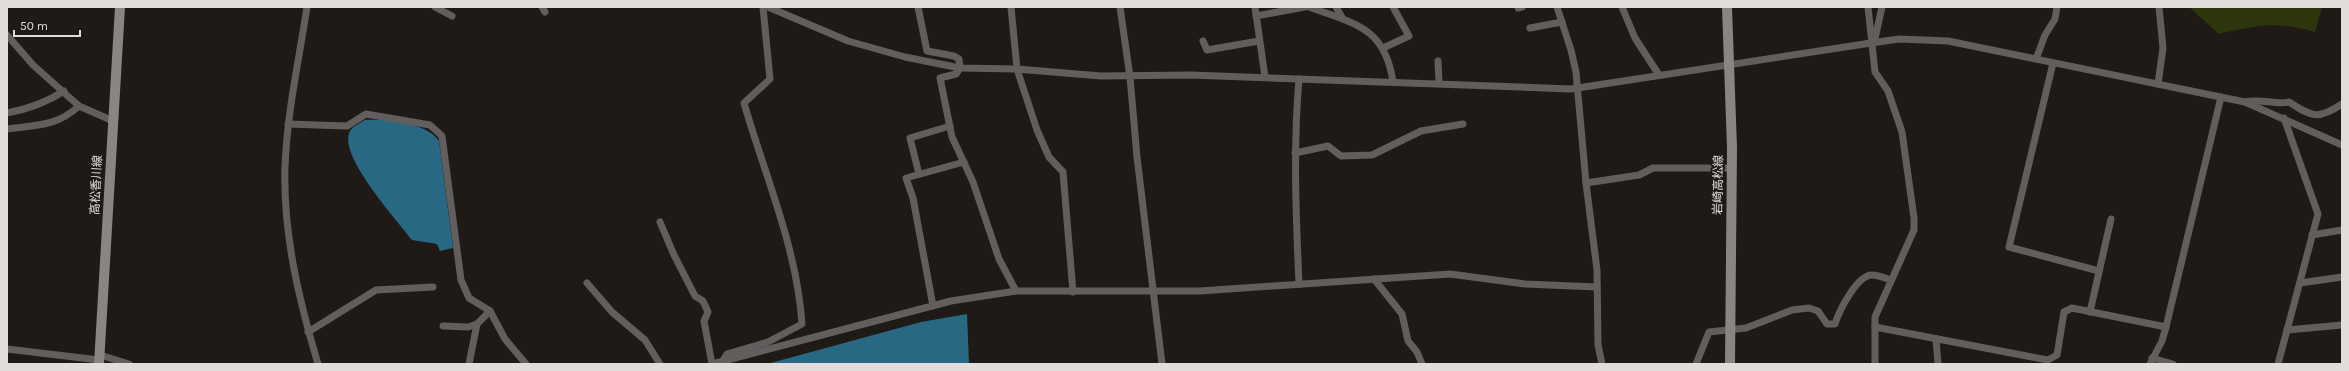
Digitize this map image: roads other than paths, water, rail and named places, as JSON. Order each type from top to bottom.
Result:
[{"type":"main road","name":"高松香川線","points":[[99,360],[120,7]]},
{"type":"main road","name":"岩崎高松線","points":[[1727,7],[1730,63],[1732,168],[1730,364]]},
{"type":"street","points":[[307,7],[288,124],[285,167],[286,214],[293,266],[308,332],[318,364]]},
{"type":"street","points":[[434,7],[452,16]]},
{"type":"street","points":[[722,362],[727,354],[768,342],[802,324],[793,263],[744,103],[770,79],[763,7]]},
{"type":"street","points":[[768,7],[868,47],[905,57],[960,68],[1017,69],[1130,77],[1191,75],[1439,83],[1549,89],[1577,88],[1730,63],[1873,43],[1899,40],[1948,41],[2245,102],[2342,145]]},
{"type":"street","points":[[918,7],[927,51],[954,56],[959,59],[960,68],[956,74],[940,78],[952,137],[973,182],[999,259],[1016,291]]},
{"type":"street","points":[[1011,7],[1017,69],[1037,130],[1048,157],[1063,172],[1073,292]]},
{"type":"street","points":[[1120,7],[1130,77],[1137,157],[1162,364]]},
{"type":"street","points":[[1255,7],[1259,41],[1266,77]]},
{"type":"street","points":[[1256,16],[1305,7]]},
{"type":"street","points":[[1309,7],[1364,28],[1378,40],[1391,68],[1393,82]]},
{"type":"street","points":[[1336,7],[1343,19]]},
{"type":"street","points":[[1383,48],[1409,36],[1393,7]]},
{"type":"street","points":[[1557,7],[1571,50],[1577,88],[1597,287],[1598,344],[1602,364]]},
{"type":"street","points":[[1622,7],[1635,38],[1659,75]]},
{"type":"street","points":[[1868,7],[1875,72],[1888,91],[1902,132],[1914,218],[1914,230],[1875,317],[1875,364]]},
{"type":"street","points":[[1873,43],[1882,7]]},
{"type":"street","points":[[2036,59],[2045,35],[2055,19],[2057,7]]},
{"type":"street","points":[[2158,84],[2163,48],[2159,7]]},
{"type":"street","points":[[1530,28],[1562,22]]},
{"type":"street","points":[[7,35],[33,65],[64,91],[79,106],[113,121]]},
{"type":"street","points":[[1203,41],[1206,50],[1259,41]]},
{"type":"street","points":[[1438,61],[1439,83]]},
{"type":"street","points":[[2054,63],[2009,247],[2099,271]]},
{"type":"street","points":[[1299,79],[1295,153],[1299,284]]},
{"type":"street","points":[[7,113],[29,108],[48,101],[64,91]]},
{"type":"street","points":[[2173,364],[2151,361],[2162,341],[2166,327],[2221,97]]},
{"type":"street","points":[[2245,102],[2257,99],[2278,104],[2289,102],[2307,113],[2318,116],[2328,114],[2342,104]]},
{"type":"street","points":[[7,129],[52,123],[66,118],[79,106]]},
{"type":"street","points":[[288,124],[347,126],[366,114],[430,125],[442,136],[461,280],[469,298],[490,311],[506,339],[526,364]]},
{"type":"street","points":[[2278,364],[2318,214],[2284,118]]},
{"type":"street","points":[[1295,153],[1328,146],[1341,156],[1372,155],[1421,131],[1462,124]]},
{"type":"street","points":[[920,174],[910,138],[950,126]]},
{"type":"street","points":[[933,306],[913,198],[906,178],[964,162]]},
{"type":"street","points":[[1586,183],[1639,175],[1653,168],[1732,168]]},
{"type":"street","points":[[2090,312],[2111,218]]},
{"type":"street","points":[[660,222],[695,296],[703,301],[708,312],[704,322],[712,364],[933,306],[978,296],[1016,291],[1153,293],[1450,274],[1525,284],[1597,287]]},
{"type":"street","points":[[2312,235],[2342,230]]},
{"type":"street","points":[[1696,364],[1709,332],[1730,328],[1746,328],[1792,310],[1809,308],[1818,311],[1827,324],[1835,324],[1848,298],[1864,277],[1872,275],[1891,280]]},
{"type":"street","points":[[2300,283],[2342,277]]},
{"type":"street","points":[[1374,279],[1402,314],[1408,341],[1417,352],[1422,364]]},
{"type":"street","points":[[587,283],[612,312],[645,340],[660,364]]},
{"type":"street","points":[[308,332],[376,290],[433,287]]},
{"type":"street","points":[[1875,327],[2048,360],[2057,356],[2064,312],[2072,308],[2166,327]]},
{"type":"street","points":[[443,326],[468,327],[477,324],[490,311]]},
{"type":"street","points":[[469,364],[477,324]]},
{"type":"street","points":[[2287,330],[2342,325]]},
{"type":"street","points":[[1936,339],[1938,364]]},
{"type":"street","points":[[7,349],[129,364]]},
{"type":"water","points":[[365,120],[394,121],[416,126],[426,130],[439,141],[453,248],[440,251],[437,244],[412,240],[370,187],[352,155],[348,142],[350,131],[356,125]]},
{"type":"water","points":[[967,314],[969,364],[767,364],[921,322]]}]
